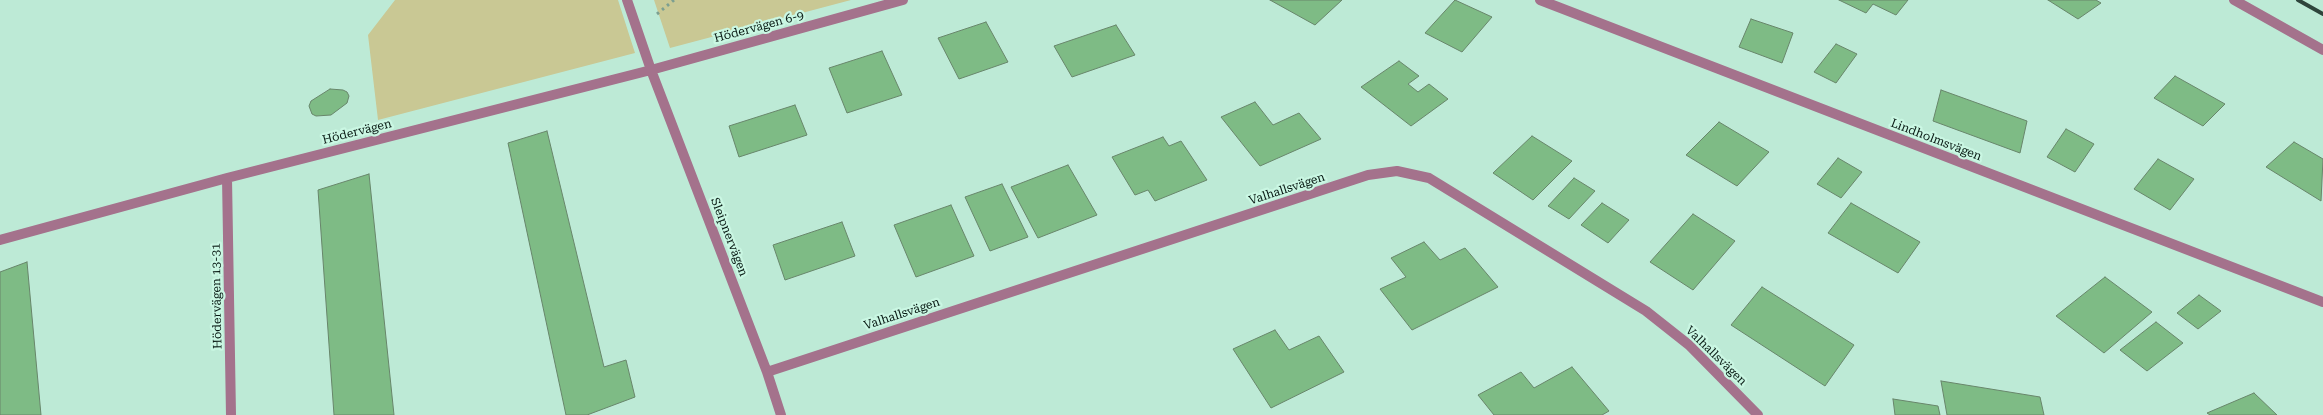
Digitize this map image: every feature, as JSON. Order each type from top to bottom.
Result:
[{"type":"street","points":[[628,0],[651,70]]},
{"type":"street","name":"Hödervägen 6-9","points":[[651,70],[902,0]]},
{"type":"street","name":"Lindholmsvägen","points":[[1540,0],[2323,302]]},
{"type":"street","points":[[2234,0],[2323,50]]},
{"type":"street","name":"Hödervägen","points":[[0,240],[227,178],[651,70]]},
{"type":"street","name":"Sleipnervägen","points":[[651,70],[767,372],[781,415]]},
{"type":"street","name":"Valhallsvägen","points":[[767,372],[1368,175],[1397,171],[1429,178],[1646,311],[1689,345],[1758,415]]},
{"type":"street","name":"Hödervägen 13-31","points":[[227,178],[231,415]]},
{"type":"shaded area","points":[[395,0],[618,0],[635,53],[378,120],[368,35]]},
{"type":"shaded area","points":[[654,0],[851,0],[670,48]]},
{"type":"building","points":[[1270,0],[1342,0],[1315,25]]},
{"type":"building","points":[[1455,0],[1492,17],[1462,52],[1425,33]]},
{"type":"building","points":[[1839,0],[1908,0],[1896,15],[1873,4],[1866,13]]},
{"type":"building","points":[[2048,0],[2096,0],[2101,3],[2078,19]]},
{"type":"building","points":[[1751,19],[1793,33],[1782,63],[1739,47]]},
{"type":"building","points":[[986,22],[1008,62],[959,79],[938,38]]},
{"type":"building","points":[[1116,25],[1135,55],[1072,77],[1054,46]]},
{"type":"building","points":[[1836,44],[1857,54],[1836,83],[1814,72]]},
{"type":"building","points":[[882,51],[902,95],[847,113],[829,68]]},
{"type":"building","points":[[1399,61],[1419,76],[1408,84],[1418,92],[1429,84],[1448,99],[1411,126],[1361,87]]},
{"type":"building","points":[[2175,76],[2225,104],[2203,126],[2154,98]]},
{"type":"building","points":[[330,89],[347,92],[349,96],[347,103],[331,115],[316,116],[312,114],[309,106],[311,101]]},
{"type":"building","points":[[1941,90],[2027,121],[2020,153],[1933,121]]},
{"type":"building","points":[[1255,102],[1273,125],[1299,113],[1321,139],[1260,166],[1221,117]]},
{"type":"building","points":[[795,105],[807,135],[739,157],[729,126]]},
{"type":"building","points":[[1719,122],[1769,152],[1737,186],[1686,155]]},
{"type":"building","points":[[2066,129],[2094,144],[2075,172],[2047,157]]},
{"type":"building","points":[[547,131],[604,367],[626,360],[635,397],[587,415],[566,415],[508,143]]},
{"type":"building","points":[[1532,136],[1572,161],[1533,200],[1493,173]]},
{"type":"building","points":[[1163,137],[1169,146],[1181,141],[1207,180],[1155,201],[1148,190],[1135,195],[1112,157]]},
{"type":"building","points":[[2294,142],[2323,159],[2321,201],[2266,167]]},
{"type":"building","points":[[1838,158],[1862,172],[1841,198],[1817,184]]},
{"type":"building","points":[[2158,159],[2194,179],[2170,210],[2134,189]]},
{"type":"building","points":[[1068,165],[1097,215],[1038,238],[1011,187]]},
{"type":"building","points":[[369,174],[394,415],[334,415],[318,190]]},
{"type":"building","points":[[1574,178],[1595,191],[1569,219],[1548,206]]},
{"type":"building","points":[[1002,184],[1028,237],[990,251],[965,197]]},
{"type":"building","points":[[1602,203],[1629,220],[1608,243],[1581,225]]},
{"type":"building","points":[[1851,203],[1920,242],[1898,273],[1828,233]]},
{"type":"building","points":[[951,205],[974,256],[916,277],[894,225]]},
{"type":"building","points":[[1693,214],[1735,241],[1693,290],[1650,262]]},
{"type":"building","points":[[842,222],[855,256],[785,280],[773,245]]},
{"type":"building","points":[[1424,242],[1440,260],[1465,248],[1498,287],[1412,330],[1380,289],[1406,277],[1391,258]]},
{"type":"building","points":[[27,262],[41,415],[0,415],[0,272]]},
{"type":"building","points":[[2105,277],[2152,312],[2104,353],[2056,316]]},
{"type":"building","points":[[1762,287],[1854,345],[1825,386],[1731,325]]},
{"type":"building","points":[[2199,295],[2221,311],[2198,329],[2177,313]]},
{"type":"building","points":[[2156,322],[2183,343],[2147,371],[2120,350]]},
{"type":"building","points":[[1275,330],[1289,350],[1319,336],[1344,372],[1271,408],[1233,349]]},
{"type":"building","points":[[1572,367],[1609,411],[1602,415],[1494,415],[1478,395],[1521,372],[1534,388]]},
{"type":"building","points":[[1941,381],[2040,397],[2044,415],[1947,415]]},
{"type":"building","points":[[2254,393],[2277,415],[2210,415],[2207,413]]},
{"type":"building","points":[[1893,399],[1938,406],[1940,415],[1895,415]]},
{"type":"railway","points":[[2298,0],[2323,14]]}]
